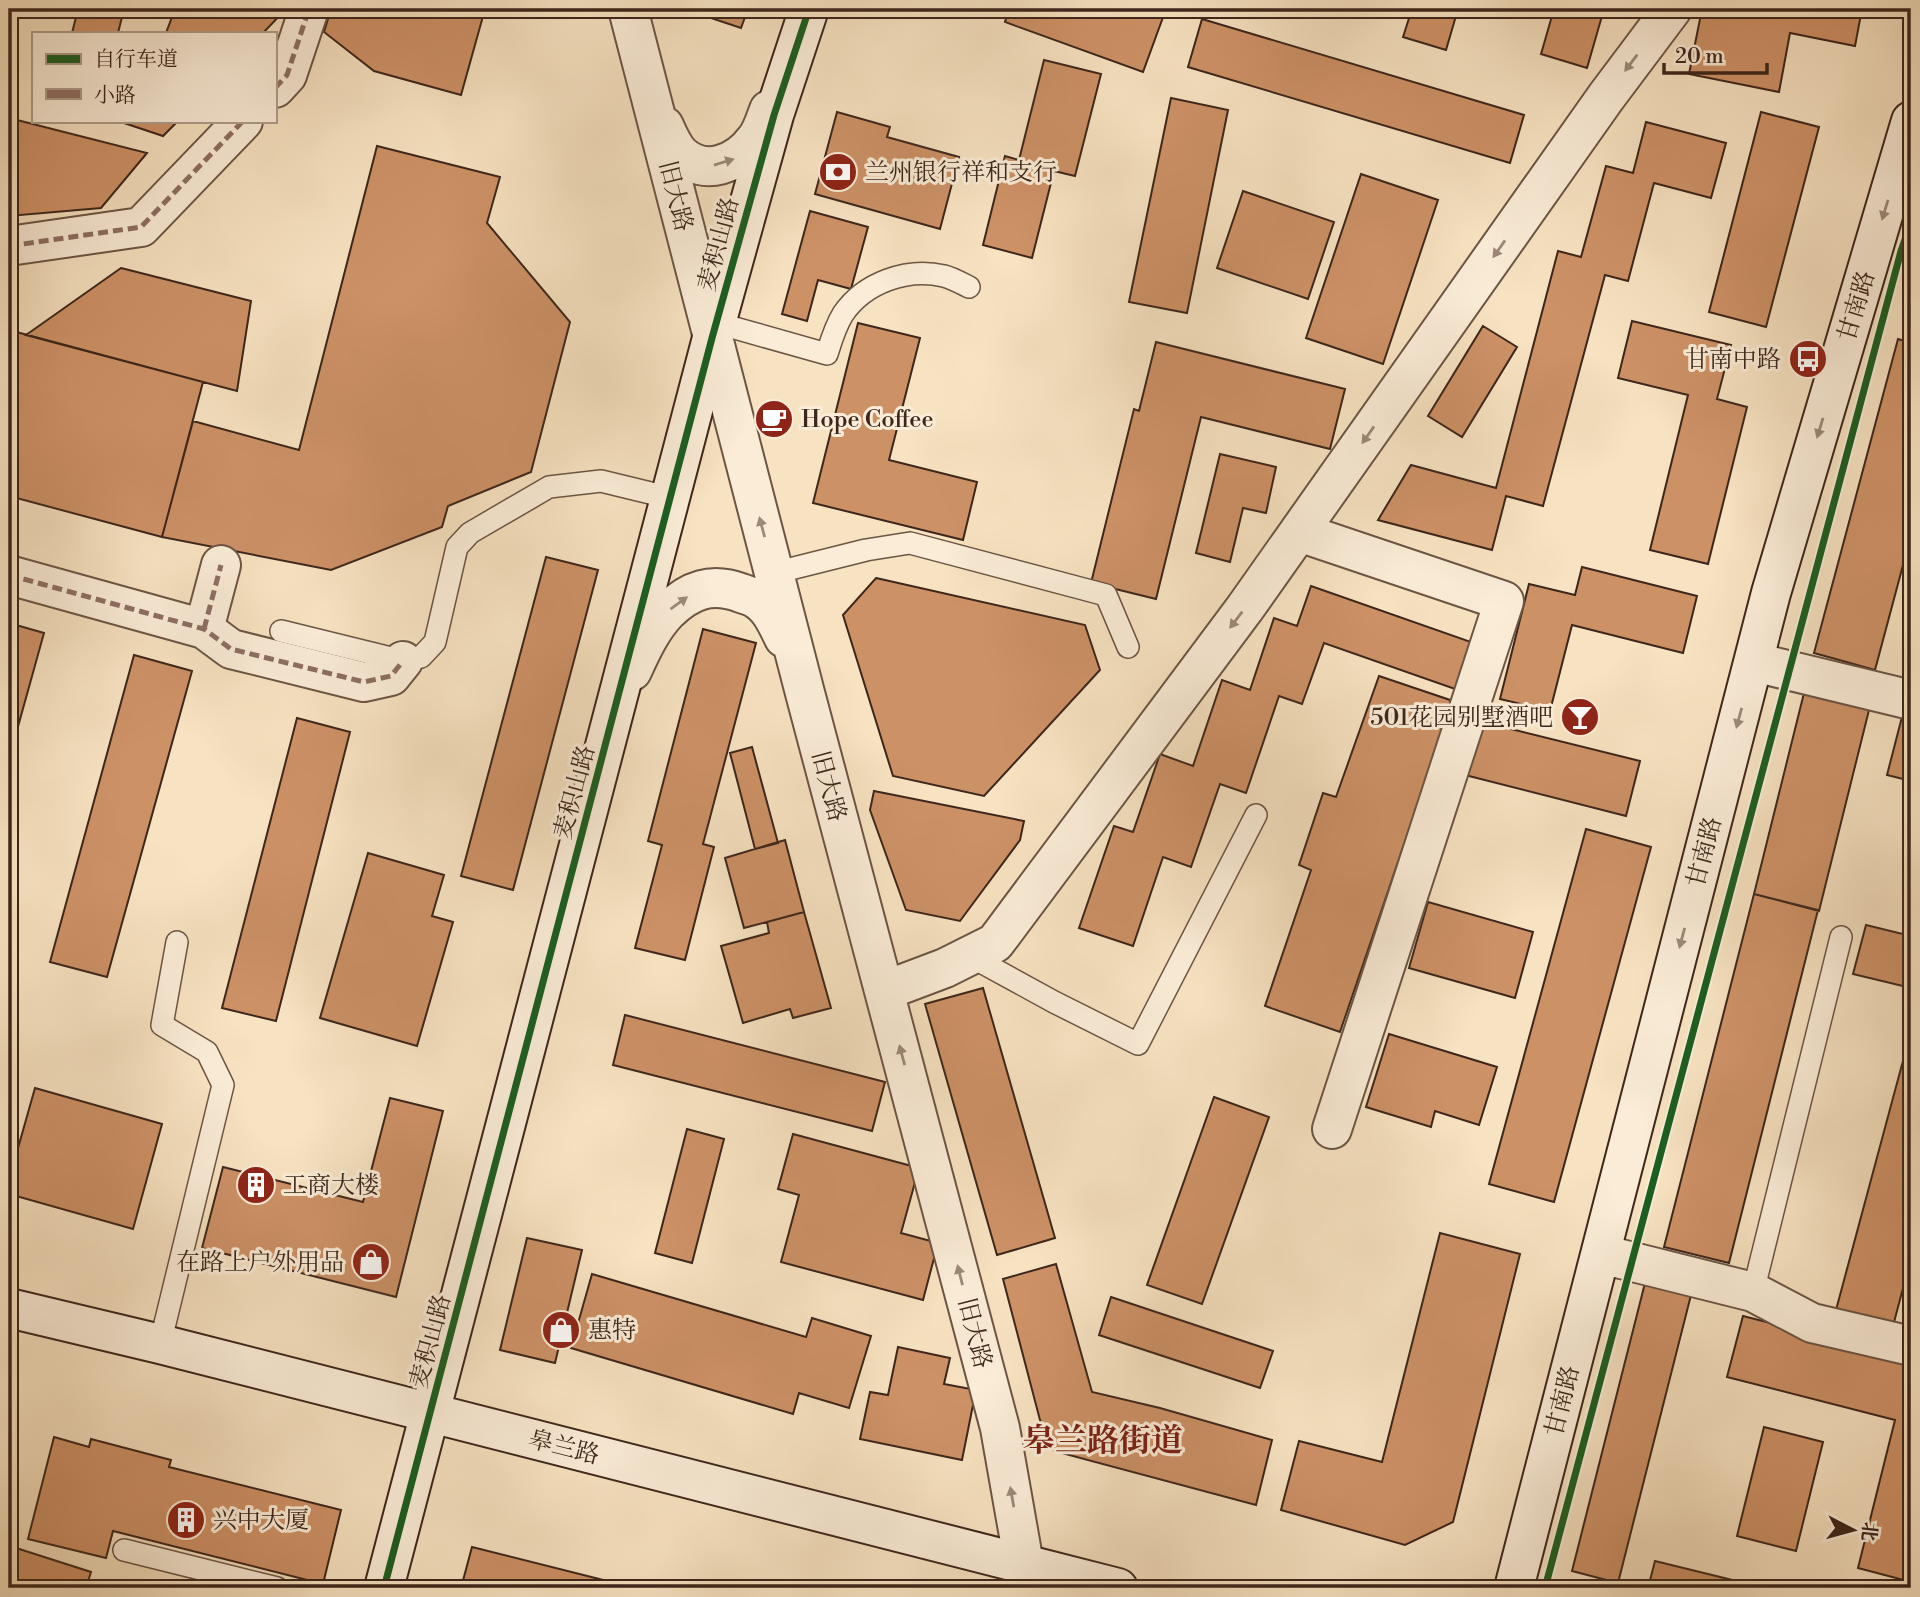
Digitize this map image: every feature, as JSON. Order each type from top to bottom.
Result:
[{"type":"street","points":[[276,87],[288,75],[309,9]]},
{"type":"street","name":"旧大路","points":[[628,9],[714,331],[805,693],[1000,1428],[1024,1564]]},
{"type":"street","name":"麦积山路","points":[[384,1588],[714,331],[774,115],[809,9]]},
{"type":"street","points":[[884,991],[945,968],[995,943],[1245,608],[1606,97],[1672,9]]},
{"type":"street","points":[[649,92],[680,154],[704,166],[720,166],[740,156],[757,138],[797,46]]},
{"type":"street","name":"甘南路","points":[[1514,1588],[1771,593],[1911,121]]},
{"type":"street","points":[[9,246],[141,227],[242,122]]},
{"type":"street","points":[[1299,532],[1504,601],[1332,1129]]},
{"type":"street","points":[[204,629],[221,565]]},
{"type":"street","points":[[9,575],[204,629],[231,649],[364,681],[391,676],[403,661]]},
{"type":"street","points":[[611,725],[640,653],[666,613],[684,598],[707,587],[732,590],[756,598],[771,613],[789,646],[805,693]]},
{"type":"street","points":[[1754,662],[1911,700]]},
{"type":"street","points":[[1601,1254],[1753,1292],[1812,1323],[1911,1346]]},
{"type":"street","name":"皋兰路","points":[[9,1308],[1118,1588]]},
{"type":"lane","points":[[714,331],[827,355],[831,338],[844,313],[863,293],[888,279],[915,274],[943,276],[969,287]]},
{"type":"lane","points":[[281,631],[403,661],[421,657],[435,642],[457,547],[470,533],[549,487],[601,481],[670,498]]},
{"type":"lane","points":[[774,573],[866,550],[909,543],[1106,595],[1128,647]]},
{"type":"lane","points":[[970,956],[1054,1003],[1138,1044],[1256,815]]},
{"type":"lane","points":[[1753,1292],[1841,937]]},
{"type":"lane","points":[[160,1344],[223,1085],[207,1052],[162,1025],[177,942]]},
{"type":"lane","points":[[124,1550],[277,1588]]},
{"type":"building","points":[[78,9],[124,9],[118,32],[72,32]]},
{"type":"building","points":[[175,9],[286,9],[264,32],[166,32]]},
{"type":"building","points":[[331,9],[485,9],[461,95],[374,71],[324,32]]},
{"type":"building","points":[[684,9],[748,9],[741,28]]},
{"type":"building","points":[[951,9],[978,9],[975,17]]},
{"type":"building","points":[[1009,9],[1166,9],[1143,72],[1005,22]]},
{"type":"building","points":[[1412,9],[1458,9],[1446,50],[1403,37]]},
{"type":"building","points":[[1554,9],[1604,9],[1587,68],[1541,54]]},
{"type":"building","points":[[1702,9],[1862,9],[1855,46],[1790,33],[1779,92],[1689,74]]},
{"type":"building","points":[[1202,19],[1524,115],[1510,163],[1188,67]]},
{"type":"building","points":[[1044,60],[1101,74],[1075,176],[1054,171],[1032,258],[983,245],[1005,156],[1019,160]]},
{"type":"building","points":[[1171,98],[1228,110],[1187,313],[1129,302]]},
{"type":"building","points":[[837,112],[890,127],[887,137],[959,157],[940,229],[815,194]]},
{"type":"building","points":[[1761,112],[1819,127],[1766,327],[1709,312]]},
{"type":"building","points":[[9,118],[147,153],[101,208],[9,216]]},
{"type":"building","points":[[121,122],[177,122],[163,136]]},
{"type":"building","points":[[1646,122],[1726,143],[1711,198],[1654,183],[1628,281],[1605,275],[1543,506],[1506,496],[1492,550],[1378,520],[1411,465],[1496,488],[1558,251],[1581,257],[1606,166],[1633,173]]},
{"type":"building","points":[[377,146],[500,177],[487,223],[570,322],[531,472],[448,506],[442,527],[331,570],[162,537],[193,421],[299,450]]},
{"type":"building","points":[[1361,174],[1438,200],[1383,364],[1306,338]]},
{"type":"building","points":[[1243,191],[1334,222],[1308,299],[1217,268]]},
{"type":"building","points":[[810,211],[868,227],[851,289],[818,280],[807,321],[782,314]]},
{"type":"building","points":[[121,268],[251,301],[237,391],[26,335]]},
{"type":"building","points":[[1632,321],[1731,345],[1717,399],[1747,407],[1708,564],[1650,550],[1688,395],[1618,378]]},
{"type":"building","points":[[858,323],[920,338],[889,460],[977,482],[963,540],[813,503]]},
{"type":"building","points":[[1483,326],[1517,347],[1462,437],[1428,416]]},
{"type":"building","points":[[9,330],[203,382],[162,537],[9,496]]},
{"type":"building","points":[[1898,339],[1911,343],[1911,535],[1875,670],[1814,653]]},
{"type":"building","points":[[1156,342],[1345,389],[1330,449],[1201,417],[1156,599],[1091,583],[1134,409],[1139,411]]},
{"type":"building","points":[[1220,454],[1276,467],[1266,513],[1243,508],[1230,562],[1196,553]]},
{"type":"building","points":[[546,557],[598,570],[513,890],[461,876]]},
{"type":"building","points":[[1582,567],[1697,596],[1683,653],[1572,625],[1550,711],[1500,699],[1529,584],[1575,595]]},
{"type":"building","points":[[876,578],[1085,625],[1100,670],[984,796],[893,776],[843,615]]},
{"type":"building","points":[[1311,586],[1471,642],[1455,689],[1324,643],[1302,704],[1279,696],[1246,793],[1220,784],[1191,867],[1163,857],[1133,946],[1079,928],[1114,826],[1133,832],[1160,754],[1193,766],[1222,680],[1250,690],[1274,618],[1297,626]]},
{"type":"building","points":[[9,623],[44,633],[9,759]]},
{"type":"building","points":[[703,629],[756,643],[703,844],[714,847],[685,960],[635,948],[662,845],[648,841]]},
{"type":"building","points":[[134,655],[192,671],[107,977],[50,962]]},
{"type":"building","points":[[1379,676],[1453,701],[1340,1032],[1265,1006],[1311,870],[1299,865],[1323,793],[1336,797]]},
{"type":"building","points":[[1805,689],[1870,706],[1819,911],[1754,894]]},
{"type":"building","points":[[1903,713],[1911,715],[1911,781],[1887,775]]},
{"type":"building","points":[[297,718],[350,732],[276,1021],[222,1008]]},
{"type":"building","points":[[1479,721],[1640,761],[1626,816],[1465,775]]},
{"type":"building","points":[[752,747],[778,843],[755,849],[730,753]]},
{"type":"building","points":[[874,791],[1024,821],[1020,840],[960,921],[906,910],[870,810]]},
{"type":"building","points":[[1586,829],[1651,847],[1554,1202],[1489,1184]]},
{"type":"building","points":[[785,840],[804,912],[744,928],[725,858]]},
{"type":"building","points":[[368,853],[444,875],[432,916],[453,922],[417,1046],[320,1018]]},
{"type":"building","points":[[1754,894],[1818,910],[1729,1263],[1664,1247]]},
{"type":"building","points":[[1428,902],[1533,932],[1515,998],[1409,968]]},
{"type":"building","points":[[804,912],[831,1008],[793,1018],[790,1009],[743,1023],[721,946],[769,933],[767,922]]},
{"type":"building","points":[[1866,925],[1911,936],[1911,988],[1853,974]]},
{"type":"building","points":[[983,988],[1055,1238],[997,1255],[925,1004]]},
{"type":"building","points":[[625,1015],[885,1082],[872,1131],[613,1065]]},
{"type":"building","points":[[1911,1031],[1911,1258],[1893,1326],[1836,1310]]},
{"type":"building","points":[[1389,1034],[1497,1067],[1479,1125],[1435,1111],[1431,1127],[1366,1107]]},
{"type":"building","points":[[35,1088],[162,1124],[133,1229],[9,1194],[9,1180]]},
{"type":"building","points":[[1214,1097],[1269,1117],[1202,1304],[1147,1285]]},
{"type":"building","name":"工商大楼","points":[[390,1098],[443,1111],[396,1297],[202,1248],[223,1167],[363,1202]]},
{"type":"building","points":[[687,1129],[724,1139],[692,1263],[655,1253]]},
{"type":"building","points":[[793,1134],[919,1168],[901,1233],[938,1243],[923,1300],[781,1262],[799,1195],[778,1189]]},
{"type":"building","points":[[1440,1233],[1520,1254],[1453,1522],[1405,1545],[1281,1510],[1299,1441],[1382,1462]]},
{"type":"building","points":[[527,1238],[582,1250],[555,1363],[500,1350]]},
{"type":"building","points":[[1056,1264],[1092,1392],[1272,1440],[1256,1505],[1054,1451],[1040,1420],[1003,1279]]},
{"type":"building","points":[[592,1274],[806,1337],[812,1318],[871,1336],[849,1408],[799,1393],[793,1414],[571,1348]]},
{"type":"building","points":[[1645,1283],[1691,1295],[1618,1583],[1572,1571]]},
{"type":"building","points":[[1111,1297],[1273,1351],[1260,1388],[1099,1335]]},
{"type":"building","points":[[1743,1316],[1911,1359],[1911,1582],[1858,1568],[1895,1420],[1727,1377]]},
{"type":"building","points":[[898,1347],[950,1358],[944,1384],[976,1390],[962,1460],[860,1439],[870,1392],[888,1395]]},
{"type":"building","points":[[1764,1427],[1823,1442],[1796,1551],[1737,1536]]},
{"type":"building","name":"兴中大厦","points":[[54,1437],[89,1447],[91,1439],[171,1460],[169,1467],[341,1510],[323,1584],[113,1531],[106,1558],[28,1539]]},
{"type":"building","points":[[13,1547],[91,1572],[86,1588],[9,1588],[9,1560]]},
{"type":"building","points":[[472,1547],[635,1588],[461,1588]]},
{"type":"building","points":[[1655,1561],[1765,1588],[1648,1588]]},
{"type":"marked path","points":[[276,87],[287,75],[309,9]]},
{"type":"marked path","points":[[9,246],[141,227],[242,122]]},
{"type":"marked path","points":[[204,629],[221,565]]},
{"type":"marked path","points":[[9,575],[204,629],[231,649],[364,682],[391,676],[403,661]]},
{"type":"cycle path","points":[[384,1588],[712,338],[774,115],[809,9]]},
{"type":"cycle path","points":[[1545,1588],[1901,251],[1911,223]]},
{"type":"place","name":"兰州银行祥和支行","points":[[838,172]]},
{"type":"place","name":"甘南中路","points":[[1808,359]]},
{"type":"place","name":"Hope Coffee","points":[[774,419]]},
{"type":"place","name":"501花园别墅酒吧","points":[[1580,717]]},
{"type":"place","name":"工商大楼","points":[[256,1185]]},
{"type":"place","name":"在路上户外用品","points":[[371,1262]]},
{"type":"place","name":"惠特","points":[[561,1330]]},
{"type":"place","name":"兴中大厦","points":[[186,1520]]},
{"type":"district","name":"皋兰路街道","points":[[1103,1440]]}]
